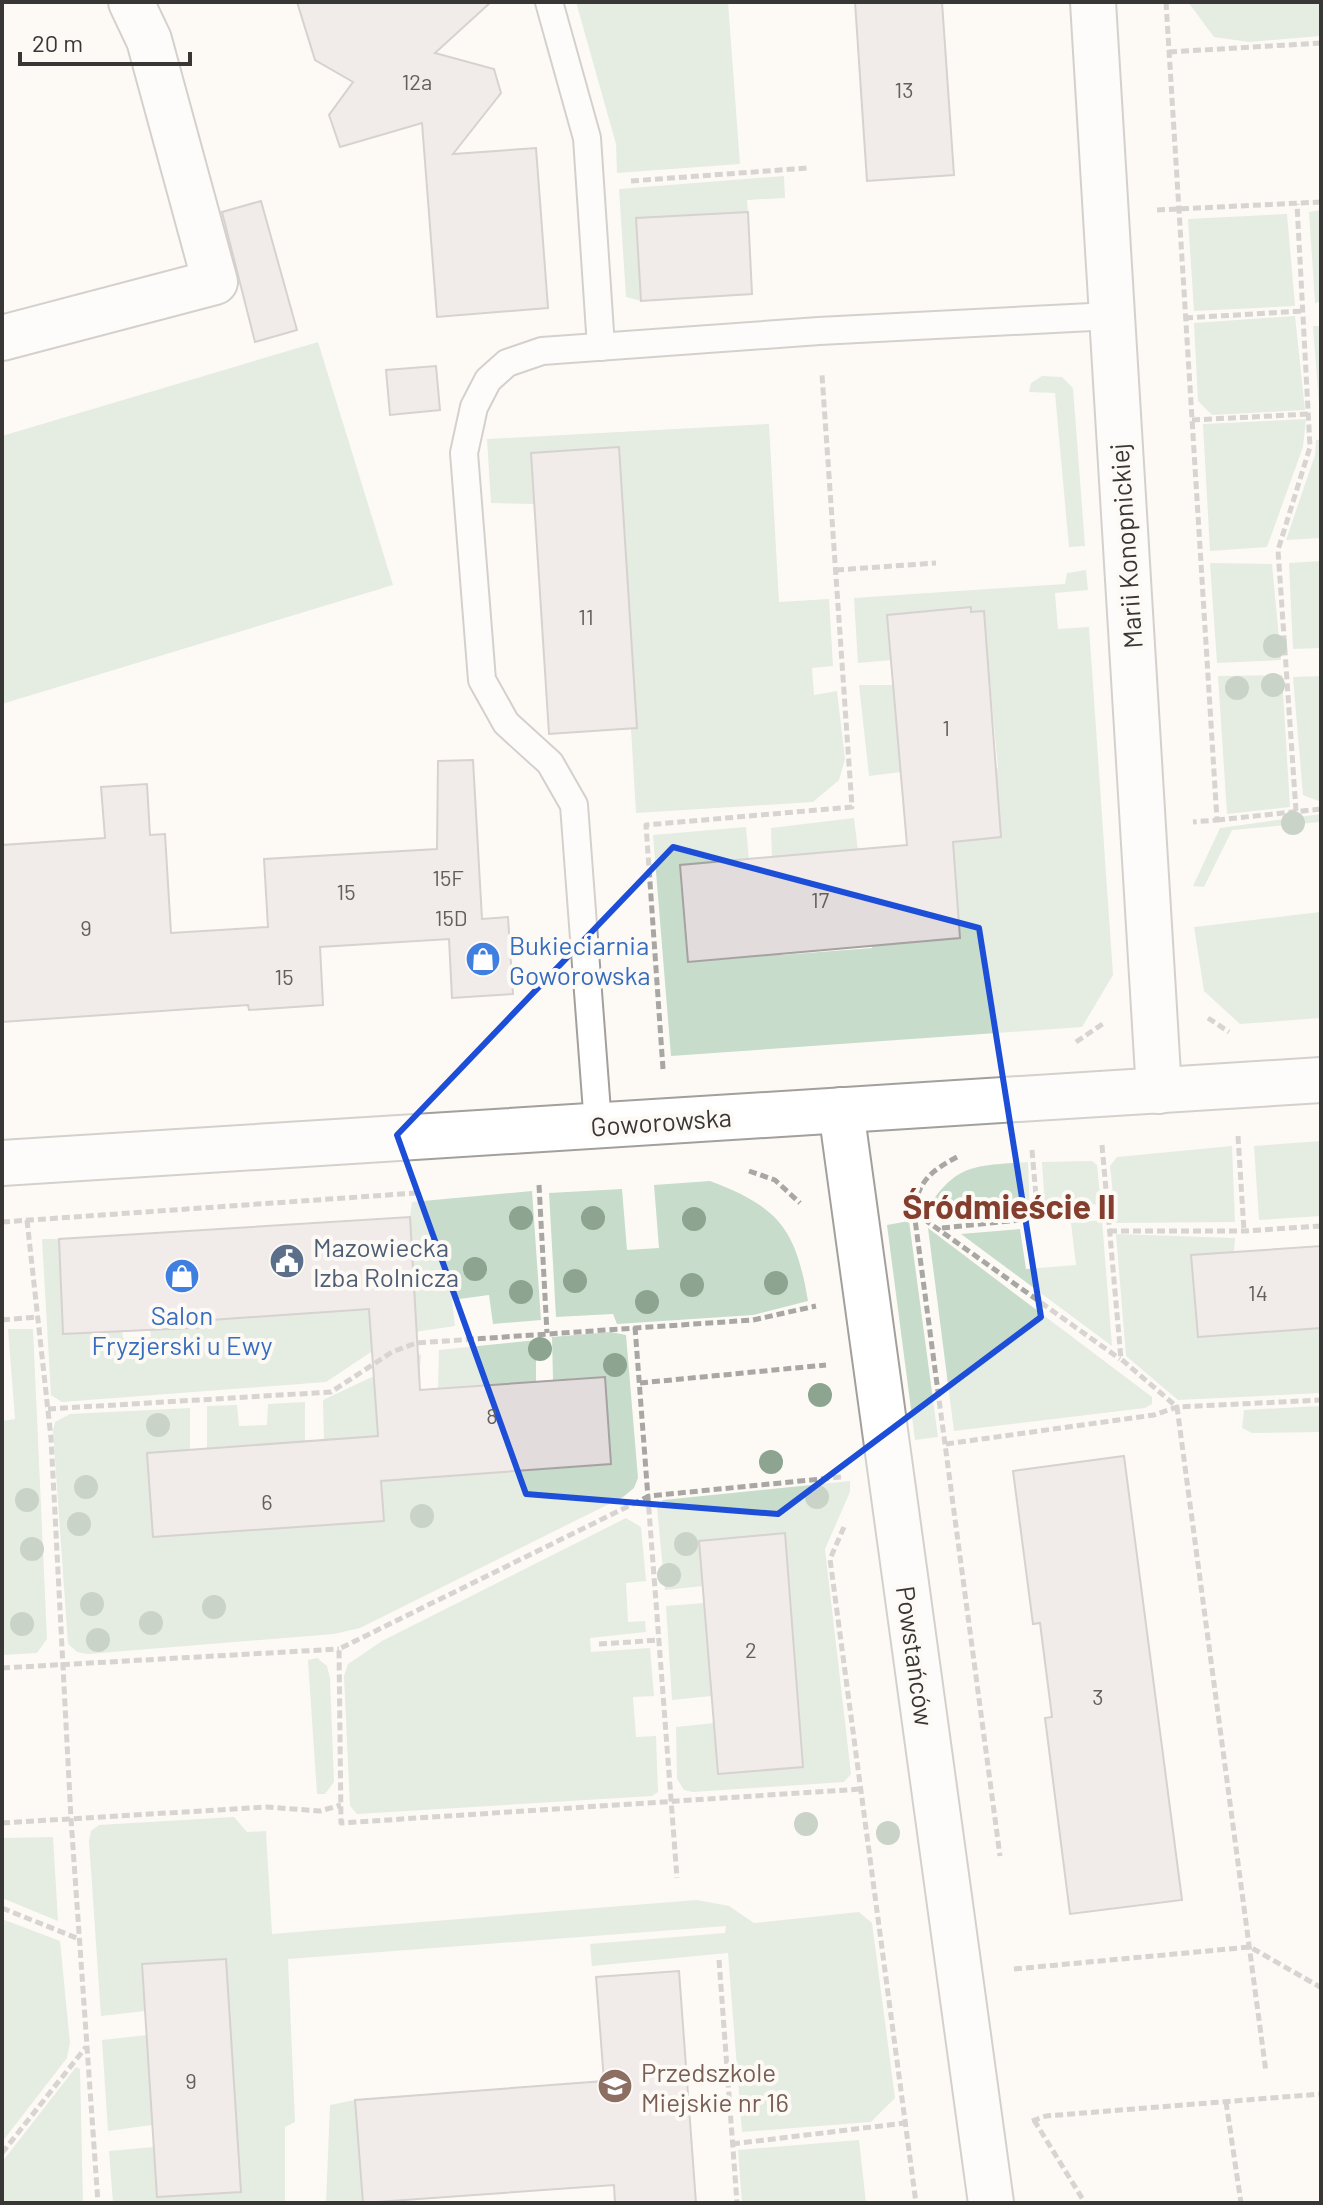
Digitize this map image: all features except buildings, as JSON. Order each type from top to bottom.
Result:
[{"type":"street","points":[[2,338],[215,282],[149,40],[131,2]]},
{"type":"street","name":"Marii Konopnickiej","points":[[1093,2],[1159,1091]]},
{"type":"street","name":"Goworowska","points":[[2,1163],[1321,1080]]},
{"type":"street","name":"Powstańców","points":[[841,1110],[991,2203]]},
{"type":"lane","points":[[549,2],[582,109],[601,347]]},
{"type":"lane","points":[[598,1125],[574,805],[550,763],[506,723],[482,680],[464,453],[474,407],[488,380],[507,363],[542,351],[819,331],[1111,316]]},
{"type":"path","points":[[1166,2],[1217,820]]},
{"type":"path","points":[[1169,52],[1321,43]]},
{"type":"path","points":[[590,184],[808,168]]},
{"type":"path","points":[[1105,212],[1321,202]]},
{"type":"path","points":[[1296,811],[1278,550],[1310,447],[1297,204]]},
{"type":"path","points":[[1185,318],[1303,311]]},
{"type":"path","points":[[663,1070],[646,825],[852,807],[819,331]]},
{"type":"path","points":[[1192,420],[1309,414]]},
{"type":"path","points":[[836,570],[936,563]]},
{"type":"path","points":[[1179,823],[1321,809]]},
{"type":"path","points":[[1200,1007],[1209,1020],[1239,1035]]},
{"type":"path","points":[[1062,1043],[1078,1042],[1111,1016]]},
{"type":"path","points":[[1223,1136],[1253,1134]]},
{"type":"path","points":[[1238,1135],[1244,1231]]},
{"type":"path","points":[[1088,1146],[1117,1144]]},
{"type":"path","points":[[1102,1145],[1121,1359]]},
{"type":"path","points":[[1017,1151],[1046,1149]]},
{"type":"path","points":[[1032,1150],[1038,1219]]},
{"type":"path","points":[[960,1156],[925,1177],[916,1193],[914,1212],[1000,1861]]},
{"type":"path","points":[[741,1171],[759,1172],[775,1180],[809,1214]]},
{"type":"path","points":[[523,1186],[555,1184]]},
{"type":"path","points":[[539,1185],[547,1333]]},
{"type":"path","points":[[2,1222],[429,1192]]},
{"type":"path","points":[[941,1228],[1108,1211]]},
{"type":"path","points":[[914,1212],[941,1228],[1121,1359],[1177,1407],[1266,2072]]},
{"type":"path","points":[[27,1220],[48,1409],[71,1819],[98,2203]]},
{"type":"path","points":[[1109,1231],[1244,1231],[1321,1226]]},
{"type":"path","points":[[48,1409],[331,1392],[392,1352],[416,1343],[753,1320],[828,1303]]},
{"type":"path","points":[[2,1320],[38,1317]]},
{"type":"path","points":[[635,1327],[677,1878]]},
{"type":"path","points":[[640,1383],[805,1369],[837,1362]]},
{"type":"path","points":[[946,1444],[1154,1415],[1177,1407],[1321,1400]]},
{"type":"path","points":[[2,1668],[339,1649],[649,1496],[854,1475]]},
{"type":"path","points":[[846,1520],[830,1559],[916,2203]]},
{"type":"path","points":[[599,1644],[660,1640]]},
{"type":"path","points":[[339,1649],[341,1823],[861,1789]]},
{"type":"path","points":[[2,1823],[267,1807],[320,1811],[341,1805]]},
{"type":"path","points":[[2,1908],[79,1939]]},
{"type":"path","points":[[1014,1969],[1250,1947],[1320,1987]]},
{"type":"path","points":[[1012,1953],[1016,1985]]},
{"type":"path","points":[[719,1960],[737,2203]]},
{"type":"path","points":[[2,2153],[86,2047]]},
{"type":"path","points":[[1025,2130],[1034,2120],[1321,2094]]},
{"type":"path","points":[[1226,2102],[1241,2203]]},
{"type":"path","points":[[1033,2108],[1034,2120],[1085,2203]]},
{"type":"path","points":[[732,2144],[905,2123]]},
{"type":"highlighted area","points":[[673,847],[979,928],[1041,1317],[778,1514],[526,1494],[397,1135]]},
{"type":"green space","points":[[576,2],[728,2],[740,164],[617,173],[616,144]]},
{"type":"green space","points":[[1188,2],[1321,2],[1321,36],[1249,42],[1214,37]]},
{"type":"green space","points":[[784,176],[785,198],[747,200],[748,212],[636,218],[641,301],[626,297],[619,189]]},
{"type":"green space","points":[[1321,210],[1321,302],[1315,303],[1309,212]]},
{"type":"green space","points":[[1287,214],[1295,306],[1194,311],[1188,219]]},
{"type":"green space","points":[[1295,316],[1305,410],[1212,415],[1198,401],[1194,323]]},
{"type":"green space","points":[[1313,326],[1321,326],[1321,418],[1320,418]]},
{"type":"green space","points":[[318,342],[393,585],[2,704],[2,436]]},
{"type":"green space","points":[[1042,376],[1062,377],[1073,388],[1085,546],[1069,547],[1055,393],[1029,392],[1031,383]]},
{"type":"green space","points":[[1306,419],[1303,447],[1267,547],[1210,551],[1203,424]]},
{"type":"green space","points":[[769,424],[779,602],[829,599],[833,666],[812,668],[814,695],[837,691],[845,759],[839,780],[813,802],[636,813],[631,729],[637,728],[619,447],[532,453],[535,504],[491,503],[487,439]]},
{"type":"green space","points":[[1316,440],[1321,440],[1321,538],[1286,540],[1315,455]]},
{"type":"green space","points":[[1321,561],[1321,648],[1293,649],[1289,563]]},
{"type":"green space","points":[[1210,563],[1272,564],[1281,660],[1217,663]]},
{"type":"green space","points":[[1086,570],[1088,590],[1055,593],[1058,629],[1089,627],[1113,975],[1082,1027],[671,1056],[653,835],[746,827],[749,860],[680,865],[688,962],[733,958],[779,945],[781,955],[872,948],[871,938],[916,942],[960,938],[953,842],[1001,836],[998,795],[985,769],[998,768],[990,683],[978,683],[975,657],[988,655],[984,611],[971,612],[971,607],[887,615],[891,660],[858,663],[854,598],[1065,584],[1067,573]]},
{"type":"green space","points":[[1282,675],[1290,807],[1227,814],[1218,676]]},
{"type":"green space","points":[[1321,676],[1321,802],[1303,795],[1293,677]]},
{"type":"green space","points":[[859,685],[893,685],[901,772],[869,776]]},
{"type":"green space","points":[[1321,814],[1321,822],[1232,830],[1204,887],[1193,886],[1220,828]]},
{"type":"green space","points":[[854,818],[858,851],[772,858],[771,828]]},
{"type":"green space","points":[[1320,912],[1321,1018],[1240,1024],[1204,991],[1194,927]]},
{"type":"green space","points":[[1321,1141],[1321,1216],[1259,1220],[1254,1146]]},
{"type":"green space","points":[[1232,1146],[1235,1222],[1116,1223],[1110,1166],[1117,1157]]},
{"type":"green space","points":[[1092,1161],[1097,1165],[1101,1204],[1045,1209],[1042,1162]]},
{"type":"green space","points":[[1028,1162],[1030,1214],[922,1216],[945,1186],[966,1171]]},
{"type":"green space","points":[[710,1181],[753,1201],[780,1224],[797,1256],[808,1301],[753,1315],[617,1324],[613,1314],[556,1317],[549,1193],[622,1189],[627,1250],[659,1248],[654,1185]]},
{"type":"green space","points":[[532,1191],[541,1320],[493,1324],[489,1295],[452,1300],[455,1326],[414,1332],[389,1340],[326,1382],[62,1402],[51,1395],[42,1239],[59,1239],[63,1334],[122,1331],[123,1338],[151,1337],[150,1330],[206,1231],[264,1316],[414,1306],[412,1202]]},
{"type":"green space","points":[[1102,1220],[1112,1346],[961,1234],[1020,1229],[1026,1269],[1076,1265],[1071,1223]]},
{"type":"green space","points":[[909,1221],[938,1437],[915,1440],[887,1225]]},
{"type":"green space","points":[[928,1228],[1152,1397],[1152,1404],[1145,1408],[954,1431]]},
{"type":"green space","points":[[1116,1234],[1235,1238],[1234,1252],[1191,1255],[1198,1337],[1321,1328],[1321,1393],[1178,1400],[1126,1356]]},
{"type":"green space","points":[[8,1329],[33,1329],[47,1639],[37,1653],[2,1655],[2,1421],[15,1419]]},
{"type":"green space","points":[[611,1332],[626,1335],[638,1478],[634,1488],[623,1497],[360,1628],[334,1634],[88,1654],[77,1652],[68,1644],[53,1431],[55,1422],[70,1414],[190,1408],[190,1450],[147,1453],[154,1537],[384,1521],[381,1481],[611,1464],[605,1377],[553,1380],[552,1337]]},
{"type":"green space","points":[[536,1340],[536,1382],[438,1389],[439,1350]]},
{"type":"green space","points":[[421,1354],[418,1390],[378,1436],[324,1440],[323,1400]]},
{"type":"green space","points":[[305,1402],[305,1441],[207,1448],[207,1406],[237,1405],[239,1426],[267,1425],[268,1404]]},
{"type":"green space","points":[[1321,1406],[1321,1432],[1252,1433],[1242,1428],[1244,1410]]},
{"type":"green space","points":[[850,1481],[850,1492],[825,1549],[851,1774],[844,1782],[693,1792],[684,1790],[677,1779],[676,1727],[714,1723],[718,1774],[803,1767],[785,1534],[699,1541],[703,1586],[665,1590],[657,1508],[663,1500]]},
{"type":"green space","points":[[626,1518],[641,1527],[646,1581],[626,1583],[628,1622],[645,1621],[646,1632],[590,1638],[591,1652],[650,1648],[654,1696],[633,1697],[636,1737],[656,1736],[658,1792],[652,1796],[357,1814],[350,1806],[344,1676],[348,1664],[382,1641]]},
{"type":"green space","points":[[704,1603],[711,1696],[672,1700],[666,1606]]},
{"type":"green space","points":[[317,1658],[327,1666],[330,1678],[334,1782],[325,1794],[317,1794],[308,1660]]},
{"type":"green space","points":[[234,1817],[247,1832],[266,1831],[272,1934],[697,1900],[729,1906],[754,1923],[859,1912],[872,1923],[895,2098],[871,2122],[742,2132],[728,1953],[592,1966],[590,1944],[725,1933],[726,1926],[288,1959],[295,2122],[285,2127],[285,2203],[113,2203],[109,2151],[153,2147],[158,2197],[226,1959],[143,1964],[145,2011],[101,2016],[89,1841],[91,1831],[99,1825]]},
{"type":"green space","points":[[53,1837],[58,1921],[2,1898],[2,1838]]},
{"type":"green space","points":[[2,1919],[60,1941],[70,2043],[67,2058],[2,2142]]},
{"type":"green space","points":[[147,2035],[152,2125],[108,2131],[102,2040]]},
{"type":"green space","points":[[76,2067],[80,2069],[83,2203],[2,2203],[2,2162]]},
{"type":"green space","points":[[355,2100],[363,2203],[326,2203],[330,2105]]},
{"type":"green space","points":[[859,2140],[866,2203],[742,2203],[738,2150]]},
{"type":"place","name":"Bukieciarnia Goworowska","points":[[483,959]]},
{"type":"place","name":"Mazowiecka Izba Rolnicza","points":[[287,1261]]},
{"type":"place","name":"Salon Fryzjerski u Ewy","points":[[182,1276]]},
{"type":"place","name":"Przedszkole Miejskie nr 16","points":[[615,2086]]},
{"type":"district","name":"Śródmieście II","points":[[1009,1205]]}]
